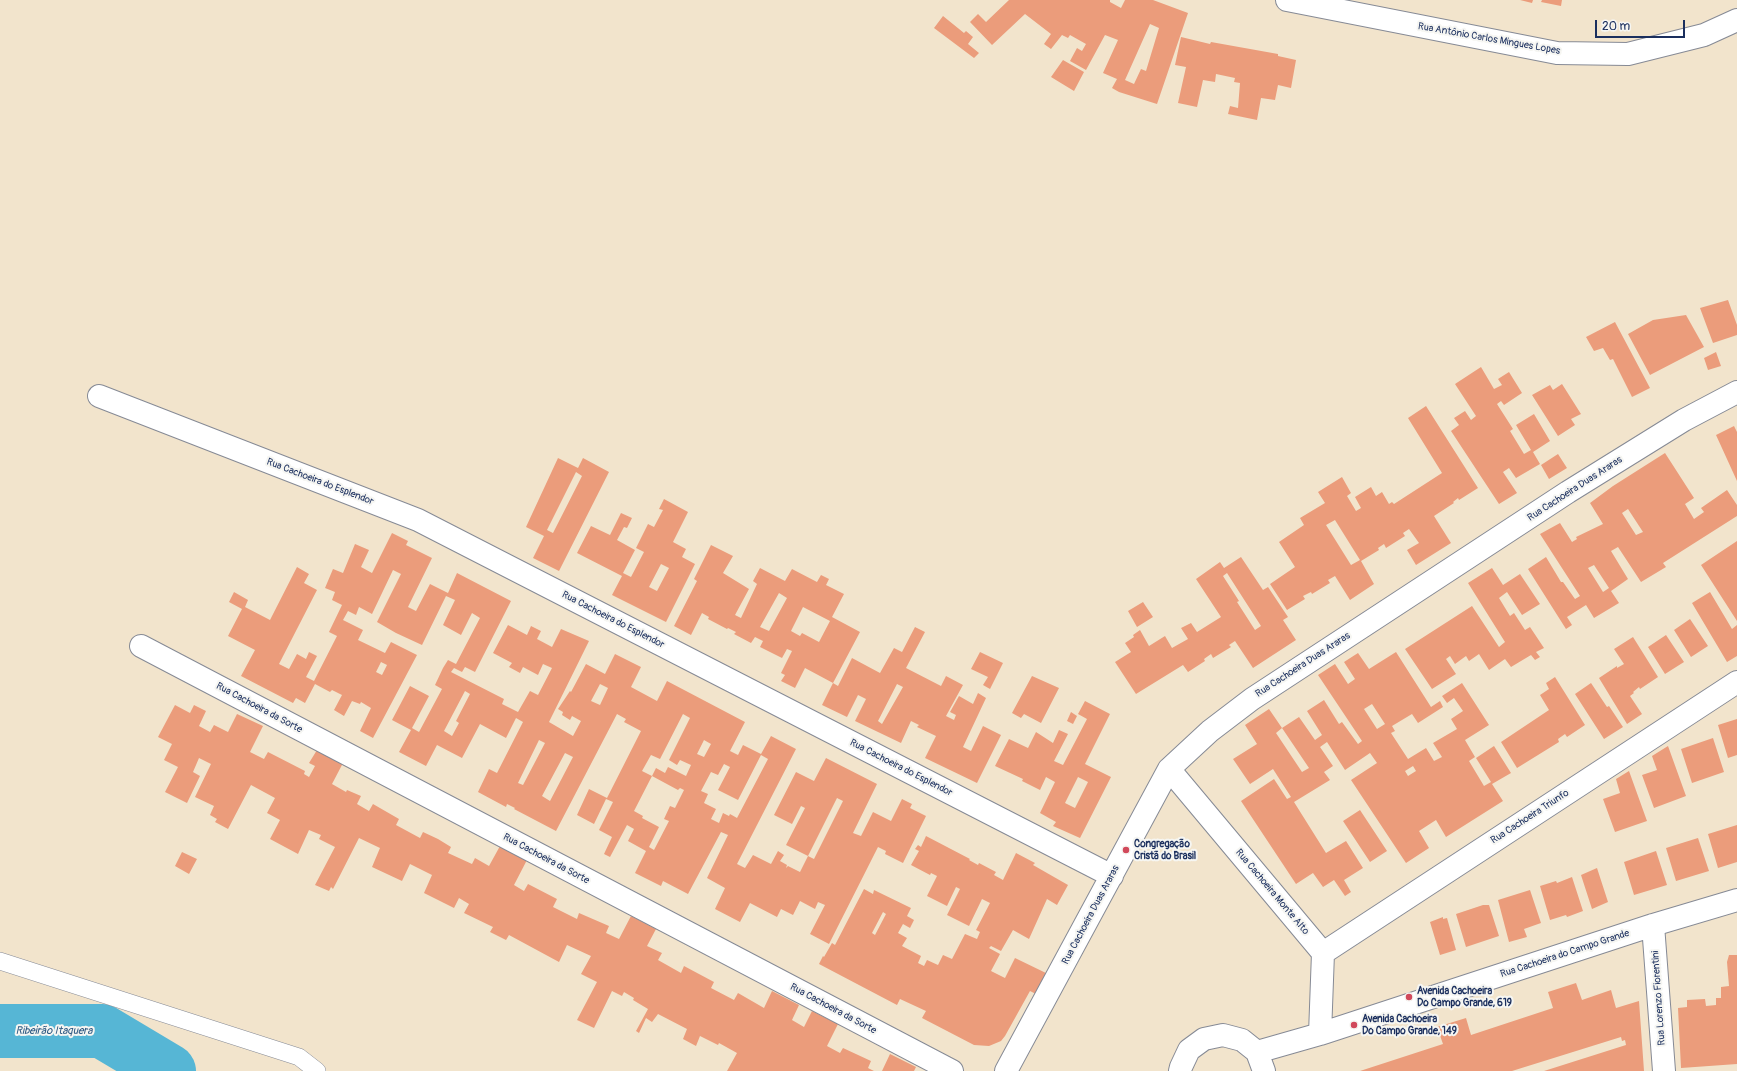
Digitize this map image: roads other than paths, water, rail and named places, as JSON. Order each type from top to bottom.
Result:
[{"type":"street","name":"Rua Antônio Carlos Mingues Lopes","points":[[1287,0],[1557,53],[1628,54],[1704,35],[1737,20]]},
{"type":"street","name":"Rua Cachoeira Duas Araras","points":[[1006,1071],[1170,769],[1210,731],[1258,695],[1575,488],[1684,420],[1737,392]]},
{"type":"street","name":"Rua Cachoeira do Esplendor","points":[[99,396],[418,520],[1112,876]]},
{"type":"street","name":"Rua Cachoeira da Sorte","points":[[140,646],[952,1071]]},
{"type":"street","name":"Rua Cachoeira Triunfo","points":[[1323,953],[1737,682]]},
{"type":"street","name":"Rua Cachoeira Monte Alto","points":[[1170,769],[1323,953]]},
{"type":"street","name":"Rua Cachoeira do Campo Grande","points":[[1260,1061],[1320,1034],[1653,925],[1737,900]]},
{"type":"street","name":"Rua Lorenzo Fiorentini","points":[[1653,925],[1664,1071]]},
{"type":"street","points":[[1320,1034],[1323,953]]},
{"type":"street","points":[[1180,1071],[1180,1067],[1189,1050],[1204,1039],[1223,1035],[1242,1040],[1260,1061]]},
{"type":"lane","points":[[0,961],[299,1057],[317,1071]]},
{"type":"waterway","name":"Ribeirão Itaquera","points":[[0,1031],[102,1031],[169,1071]]},
{"type":"place","name":"Congregação Cristã do Brasil","points":[[1126,850]]},
{"type":"place","name":"Avenida Cachoeira Do Campo Grande, 619","points":[[1409,997]]},
{"type":"place","name":"Avenida Cachoeira Do Campo Grande, 149","points":[[1354,1025]]}]
